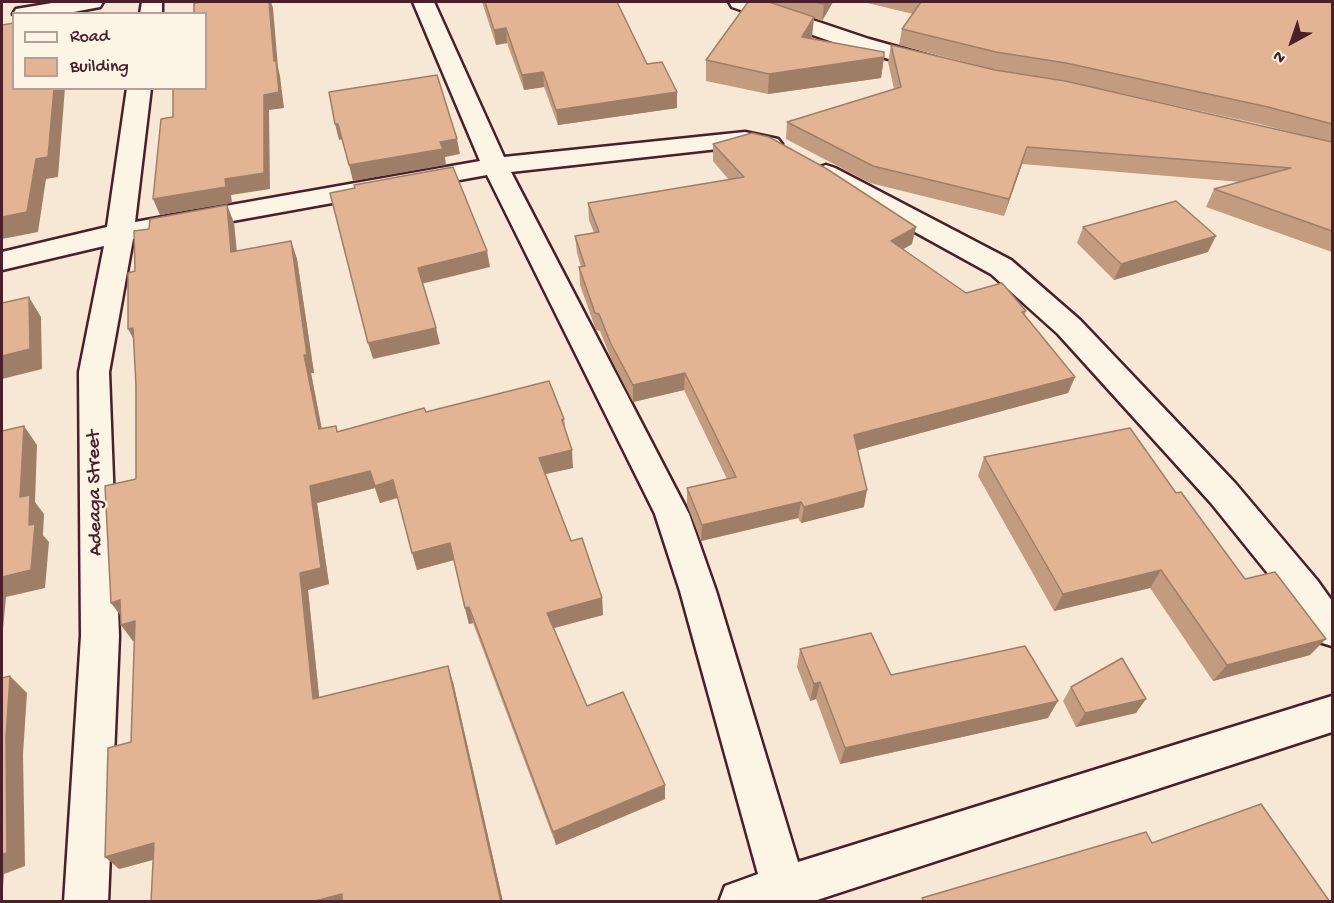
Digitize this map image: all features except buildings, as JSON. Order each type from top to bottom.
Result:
[{"type":"street","points":[[36,12],[93,2]]},
{"type":"street","points":[[423,2],[495,166],[672,514],[698,591],[786,895]]},
{"type":"street","points":[[740,2],[861,44],[951,69]]},
{"type":"street","name":"Adeaga Street","points":[[86,902],[100,636],[94,372],[120,233],[139,90]]},
{"type":"street","points":[[2,261],[120,233],[495,166],[745,139],[776,146],[1001,267],[1069,327],[1223,493],[1304,591],[1332,630]]},
{"type":"street","points":[[741,902],[786,895],[1332,714]]}]
